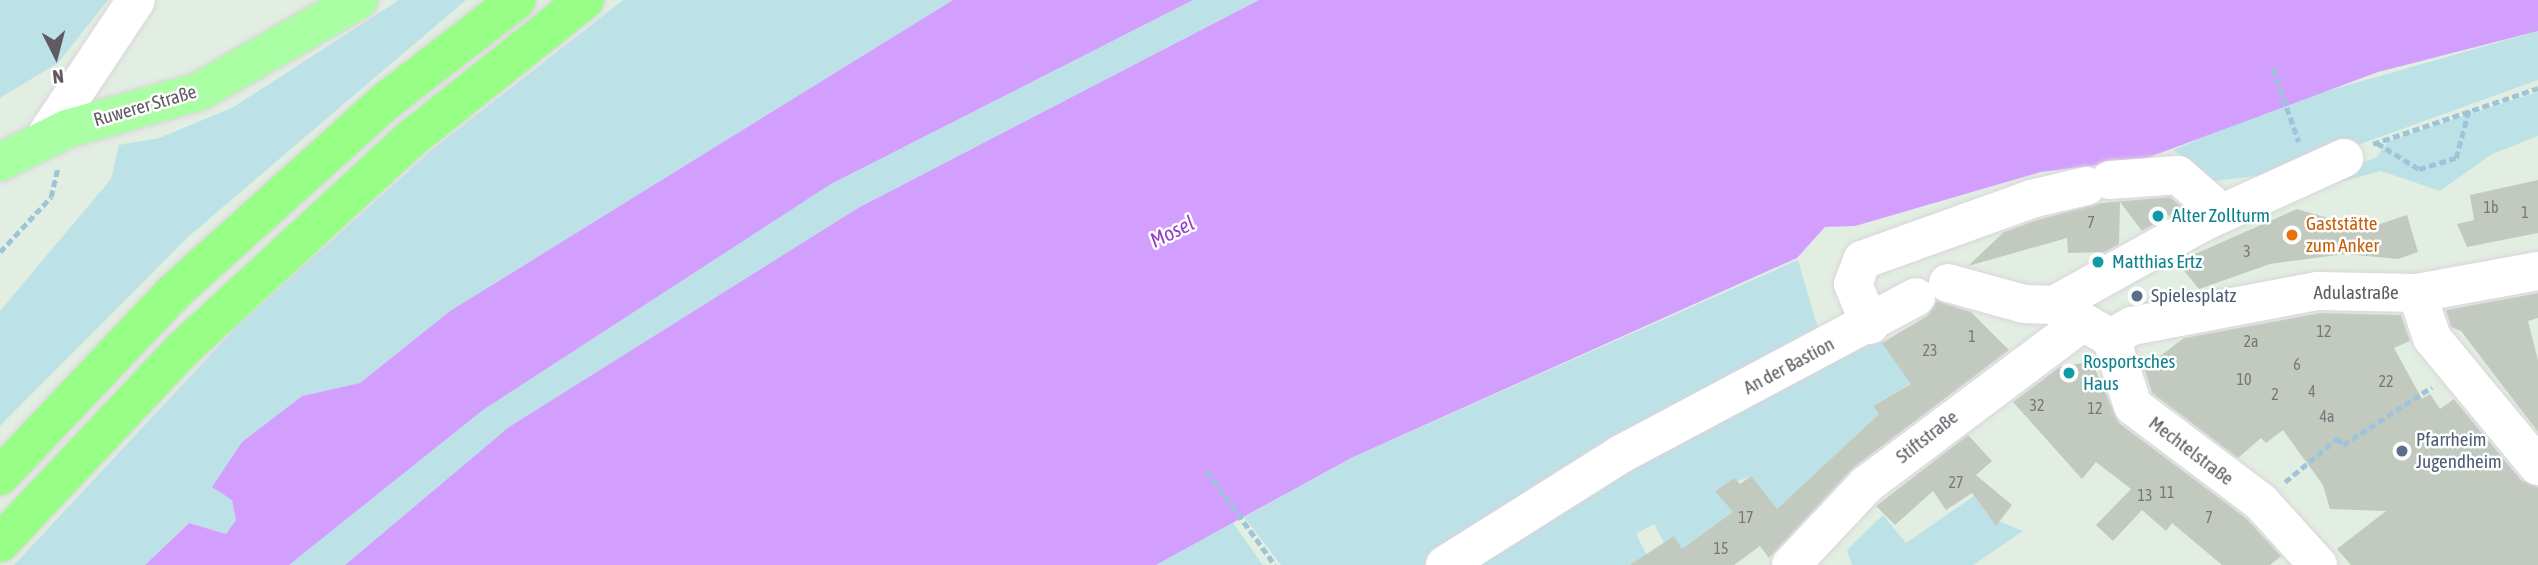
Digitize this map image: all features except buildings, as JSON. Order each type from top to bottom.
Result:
[{"type":"highway","points":[[0,476],[172,294],[390,99],[517,0]]},
{"type":"highway","points":[[0,543],[183,349],[412,138],[585,0]]},
{"type":"main road","name":"Ruwerer Straße","points":[[0,162],[45,136],[200,91],[359,0]]},
{"type":"street","points":[[45,136],[136,0]]},
{"type":"street","points":[[2203,222],[2210,203],[2178,175],[2099,183],[2031,199],[1862,260],[1853,284],[1870,326],[1932,290],[2024,304],[2082,322],[2203,222],[2343,158]]},
{"type":"street","points":[[2417,293],[2538,271]]},
{"type":"street","name":"Adulastraße","points":[[2082,322],[2132,326],[2318,291],[2417,293],[2432,338],[2538,466]]},
{"type":"street","name":"Mechtelstraße","points":[[2082,322],[2133,406],[2261,502],[2307,559]]},
{"type":"street","name":"Stiftstraße","points":[[1791,565],[1866,485],[2082,322]]},
{"type":"street","name":"An der Bastion","points":[[1445,565],[1621,454],[1870,326]]},
{"type":"path","points":[[2273,68],[2343,158],[2419,169],[2456,158],[2470,108]]},
{"type":"path","points":[[2343,158],[2470,108],[2538,88]]},
{"type":"path","points":[[0,252],[58,182],[45,136]]},
{"type":"path","points":[[2261,502],[2338,438],[2343,445],[2435,385],[2442,396]]},
{"type":"path","points":[[1207,471],[1275,565]]},
{"type":"shaded area","points":[[0,0],[108,0],[58,63],[0,98]]},
{"type":"shaded area","points":[[399,0],[466,0],[189,236],[0,426],[0,311],[111,179],[119,145],[159,138],[232,108]]},
{"type":"shaded area","points":[[623,0],[953,0],[450,311],[360,383],[302,396],[242,442],[213,487],[232,499],[236,520],[226,534],[188,523],[145,565],[14,565],[239,324],[433,149]]},
{"type":"shaded area","points":[[1193,0],[1259,0],[858,208],[509,427],[345,565],[289,565],[483,410],[831,184]]},
{"type":"shaded area","points":[[2538,31],[2538,80],[2280,173],[2214,181],[2173,150],[2285,103]]},
{"type":"shaded area","points":[[2538,92],[2538,136],[2492,154],[2440,191],[2381,171],[2285,197],[2377,157],[2388,141]]},
{"type":"shaded area","points":[[1798,260],[1820,335],[1425,565],[1281,565],[1244,517],[1351,458]]},
{"type":"shaded area","points":[[1879,339],[1922,377],[1873,406],[1879,414],[1775,511],[1751,476],[1715,490],[1733,512],[1682,550],[1674,536],[1664,543],[1654,524],[1636,534],[1652,565],[1472,565],[1540,515]]},
{"type":"shaded area","points":[[1974,496],[1989,517],[2023,531],[1973,565],[1852,565],[1847,550],[1883,515],[1906,543]]},
{"type":"shaded area","points":[[1233,523],[1263,565],[1156,565]]},
{"type":"water","points":[[953,0],[1193,0],[831,184],[483,410],[289,565],[145,565],[189,523],[226,534],[236,520],[232,500],[212,487],[242,442],[302,396],[360,383],[450,311]]},
{"type":"water","name":"Mosel","points":[[1259,0],[2538,0],[2538,31],[2378,72],[2144,159],[2041,172],[1855,226],[1825,227],[1797,258],[1351,458],[1156,565],[345,565],[509,427],[858,208]]},
{"type":"place","name":"Alter Zollturm","points":[[2158,216]]},
{"type":"place","name":"Gaststätte zum Anker","points":[[2292,235]]},
{"type":"place","name":"Matthias Ertz","points":[[2098,262]]},
{"type":"place","name":"Spielesplatz","points":[[2137,296]]},
{"type":"place","name":"Rosportsches Haus","points":[[2069,373]]},
{"type":"place","name":"Pfarrheim Jugendheim","points":[[2402,451]]}]
